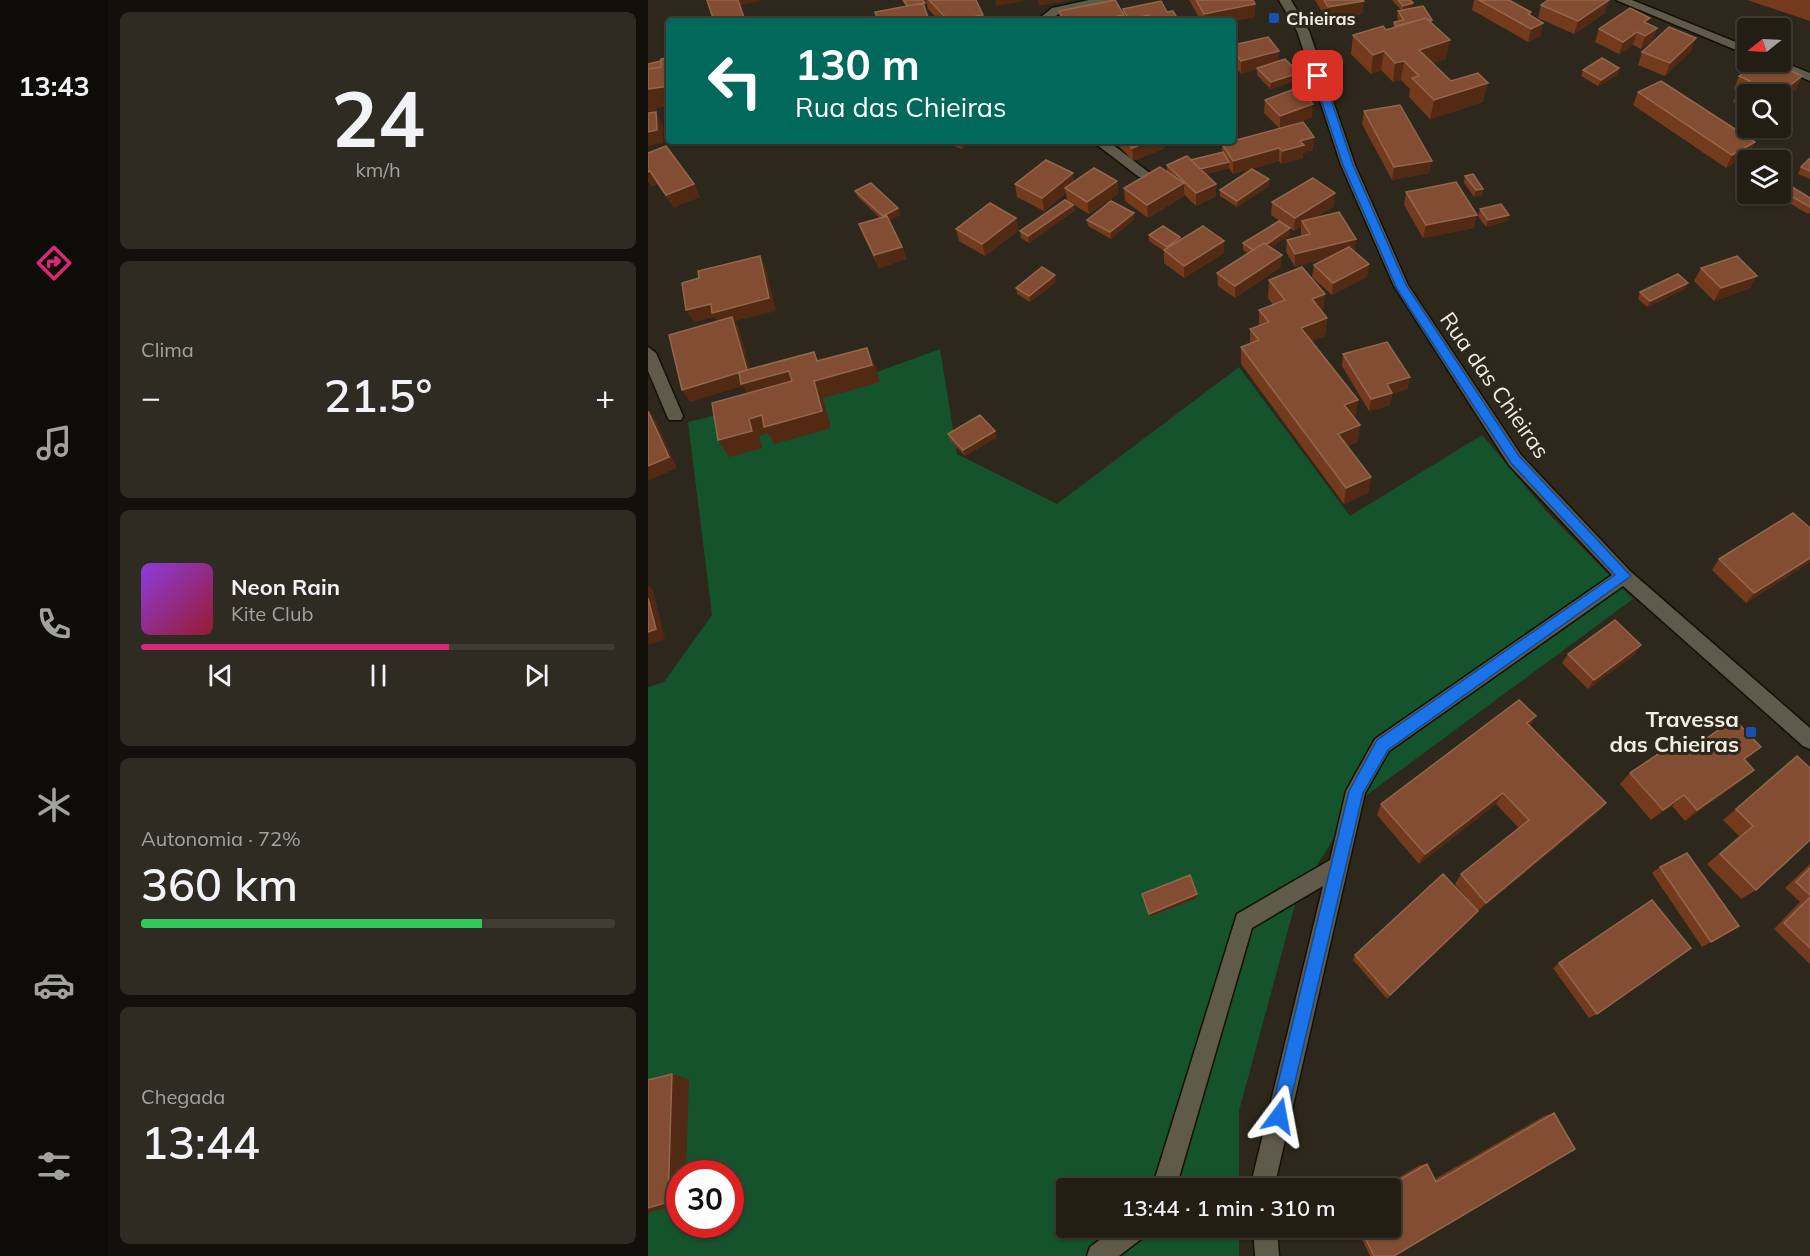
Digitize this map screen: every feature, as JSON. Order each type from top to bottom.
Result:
[{"type":"street","points":[[1046,18],[1056,10],[1107,0]]},
{"type":"street","name":"Rua das Chieiras","points":[[1285,0],[1303,32],[1348,165],[1401,286],[1515,460],[1624,576],[1810,740]]},
{"type":"street","points":[[1622,0],[1737,47]]},
{"type":"street","points":[[1791,69],[1810,77]]},
{"type":"street","points":[[1104,144],[1144,174]]},
{"type":"street","points":[[648,353],[675,416]]},
{"type":"street","points":[[1265,1178],[1356,791],[1382,745],[1624,576]]},
{"type":"street","points":[[1167,1178],[1244,921],[1338,866]]},
{"type":"street","points":[[1099,1256],[1122,1238]]},
{"type":"street","points":[[1266,1238],[1267,1256]]},
{"type":"green space","points":[[940,349],[957,454],[1057,504],[1239,367],[1350,516],[1482,435],[1547,512],[1633,599],[1356,803],[1297,897],[1239,1111],[1239,1178],[1056,1178],[1056,1238],[1239,1238],[1239,1256],[648,1256],[648,687],[664,682],[712,615],[688,422],[841,385]]},
{"type":"building","points":[[707,0],[738,0],[744,18],[713,18]]},
{"type":"building","points":[[903,0],[923,0],[925,3],[907,6]]},
{"type":"building","points":[[929,0],[976,0],[983,15],[966,18],[946,18]]},
{"type":"building","points":[[1115,0],[1124,15],[1108,18],[1062,18],[1059,11]]},
{"type":"building","points":[[1196,0],[1253,0],[1255,4],[1204,14]]},
{"type":"building","points":[[1324,0],[1363,0],[1364,1],[1328,7]]},
{"type":"building","points":[[1398,0],[1410,0],[1413,3],[1403,6]]},
{"type":"building","points":[[1479,0],[1509,0],[1531,12],[1528,14],[1543,23],[1531,29]]},
{"type":"building","points":[[1548,0],[1609,0],[1578,21],[1541,5]]},
{"type":"building","points":[[1161,1],[1167,12],[1173,11],[1177,18],[1150,18],[1149,15],[1128,18],[1123,9]]},
{"type":"building","points":[[923,3],[928,18],[877,18],[875,12]]},
{"type":"building","points":[[1423,6],[1432,20],[1426,18],[1396,26],[1394,22],[1404,20],[1398,11]]},
{"type":"building","points":[[1630,8],[1650,18],[1644,22],[1657,28],[1645,36],[1637,32],[1623,42],[1599,29]]},
{"type":"building","points":[[1426,18],[1450,40],[1419,50],[1451,81],[1478,73],[1488,83],[1434,100],[1412,78],[1419,76],[1404,61],[1395,63],[1384,51],[1373,55],[1353,35],[1383,26],[1386,30]]},
{"type":"building","points":[[1669,27],[1696,38],[1670,63],[1642,52]]},
{"type":"building","points":[[1268,37],[1279,51],[1241,61],[1236,54],[1236,44]]},
{"type":"building","points":[[666,58],[666,86],[648,89],[648,69],[661,67],[661,59]]},
{"type":"building","points":[[1602,58],[1619,68],[1601,80],[1583,70]]},
{"type":"building","points":[[1285,59],[1299,73],[1271,82],[1257,68]]},
{"type":"building","points":[[661,61],[661,67],[648,69],[648,64]]},
{"type":"building","points":[[1791,71],[1802,76],[1791,85],[1746,84],[1750,81],[1739,76],[1745,72]]},
{"type":"building","points":[[1661,81],[1737,130],[1737,138],[1749,138],[1755,142],[1737,150],[1732,155],[1638,92]]},
{"type":"building","points":[[1297,88],[1313,104],[1280,116],[1265,100]]},
{"type":"building","points":[[1400,105],[1432,161],[1394,167],[1364,111]]},
{"type":"building","points":[[656,112],[657,130],[648,132],[648,113]]},
{"type":"building","points":[[1303,122],[1314,137],[1300,141],[1304,145],[1282,151],[1279,148],[1233,161],[1222,144],[1236,144],[1236,140]]},
{"type":"building","points":[[1128,144],[1142,144],[1132,148]]},
{"type":"building","points":[[666,146],[694,184],[666,195],[650,171],[648,172],[648,153]]},
{"type":"building","points":[[1223,152],[1229,162],[1200,169],[1191,160]]},
{"type":"building","points":[[1187,156],[1216,184],[1196,193],[1167,165]]},
{"type":"building","points":[[1810,158],[1810,171],[1801,167]]},
{"type":"building","points":[[1046,160],[1073,173],[1042,198],[1015,184]]},
{"type":"building","points":[[1160,167],[1184,183],[1147,205],[1124,188]]},
{"type":"building","points":[[1094,168],[1117,181],[1087,202],[1065,188]]},
{"type":"building","points":[[1252,169],[1269,179],[1237,201],[1220,190]]},
{"type":"building","points":[[1473,174],[1483,189],[1476,190],[1465,176]]},
{"type":"building","points":[[1313,178],[1335,193],[1295,218],[1272,202]]},
{"type":"building","points":[[1456,182],[1477,215],[1426,225],[1406,192]]},
{"type":"building","points":[[871,183],[898,208],[883,216],[855,191]]},
{"type":"building","points":[[1791,186],[1810,198],[1810,207],[1791,196]]},
{"type":"building","points":[[1065,200],[1073,205],[1028,236],[1020,231]]},
{"type":"building","points":[[1111,201],[1134,213],[1110,232],[1087,220]]},
{"type":"building","points":[[990,203],[1016,218],[982,244],[956,229]]},
{"type":"building","points":[[1501,204],[1509,215],[1488,220],[1480,209]]},
{"type":"building","points":[[1339,212],[1356,239],[1295,254],[1287,240],[1310,234],[1302,221]]},
{"type":"building","points":[[887,216],[902,247],[874,255],[859,224]]},
{"type":"building","points":[[1279,221],[1290,228],[1267,244],[1264,243],[1253,250],[1243,243]]},
{"type":"building","points":[[1163,226],[1180,237],[1167,247],[1149,235]]},
{"type":"building","points":[[1203,226],[1224,241],[1184,266],[1164,250]]},
{"type":"building","points":[[1264,243],[1282,255],[1235,286],[1217,273]]},
{"type":"building","points":[[1349,247],[1369,264],[1333,283],[1314,265]]},
{"type":"building","points":[[760,256],[769,298],[712,313],[711,304],[686,310],[682,283],[699,278],[698,271]]},
{"type":"building","points":[[1737,256],[1757,276],[1721,288],[1701,268]]},
{"type":"building","points":[[1042,267],[1055,275],[1029,296],[1016,288]]},
{"type":"building","points":[[1302,267],[1325,294],[1312,299],[1327,318],[1301,328],[1358,400],[1344,405],[1360,425],[1338,434],[1371,477],[1346,488],[1241,347],[1259,340],[1250,329],[1269,322],[1259,310],[1285,300],[1269,280]]},
{"type":"building","points":[[1678,274],[1688,283],[1650,301],[1640,292]]},
{"type":"building","points":[[732,317],[747,370],[682,390],[669,335]]},
{"type":"building","points":[[1387,342],[1410,377],[1387,384],[1392,393],[1371,399],[1343,354]]},
{"type":"building","points":[[867,348],[872,365],[814,381],[822,411],[764,427],[762,415],[749,419],[752,431],[718,440],[712,403],[792,381],[789,371],[741,384],[739,372],[814,352],[817,361]]},
{"type":"building","points":[[648,411],[669,457],[648,466]]},
{"type":"building","points":[[980,415],[995,431],[963,450],[948,434]]},
{"type":"building","points":[[1793,513],[1810,528],[1810,558],[1754,593],[1719,559]]},
{"type":"building","points":[[648,598],[656,629],[648,632]]},
{"type":"building","points":[[1615,620],[1641,645],[1594,680],[1568,654]]},
{"type":"building","points":[[1519,700],[1536,716],[1527,723],[1606,803],[1486,903],[1461,874],[1529,820],[1503,793],[1425,854],[1381,804]]},
{"type":"building","points":[[1734,719],[1761,747],[1744,759],[1754,770],[1697,810],[1684,795],[1663,810],[1630,773],[1685,736],[1694,747]]},
{"type":"building","points":[[1797,756],[1810,768],[1810,840],[1756,890],[1720,854],[1753,826],[1736,809]]},
{"type":"building","points":[[1687,853],[1739,926],[1711,942],[1660,867]]},
{"type":"building","points":[[1810,868],[1810,895],[1796,882]]},
{"type":"building","points":[[1443,874],[1478,911],[1390,995],[1355,955]]},
{"type":"building","points":[[1190,875],[1197,894],[1149,914],[1142,894]]},
{"type":"building","points":[[1810,897],[1810,948],[1784,923]]},
{"type":"building","points":[[1652,900],[1691,948],[1597,1014],[1559,963]]},
{"type":"building","points":[[672,1074],[669,1160],[666,1160],[666,1203],[648,1208],[648,1080]]},
{"type":"building","points":[[1554,1113],[1575,1149],[1394,1256],[1374,1256],[1365,1238],[1401,1238],[1401,1179],[1427,1164],[1436,1182]]},
{"type":"place","name":"Chieiras","points":[[1274,18]]},
{"type":"place","name":"Travessa das Chieiras","points":[[1751,732]]},
{"type":"route","points":[[1279,1116],[1356,791],[1382,745],[1624,576],[1515,460],[1401,286],[1348,165],[1318,76]]}]
